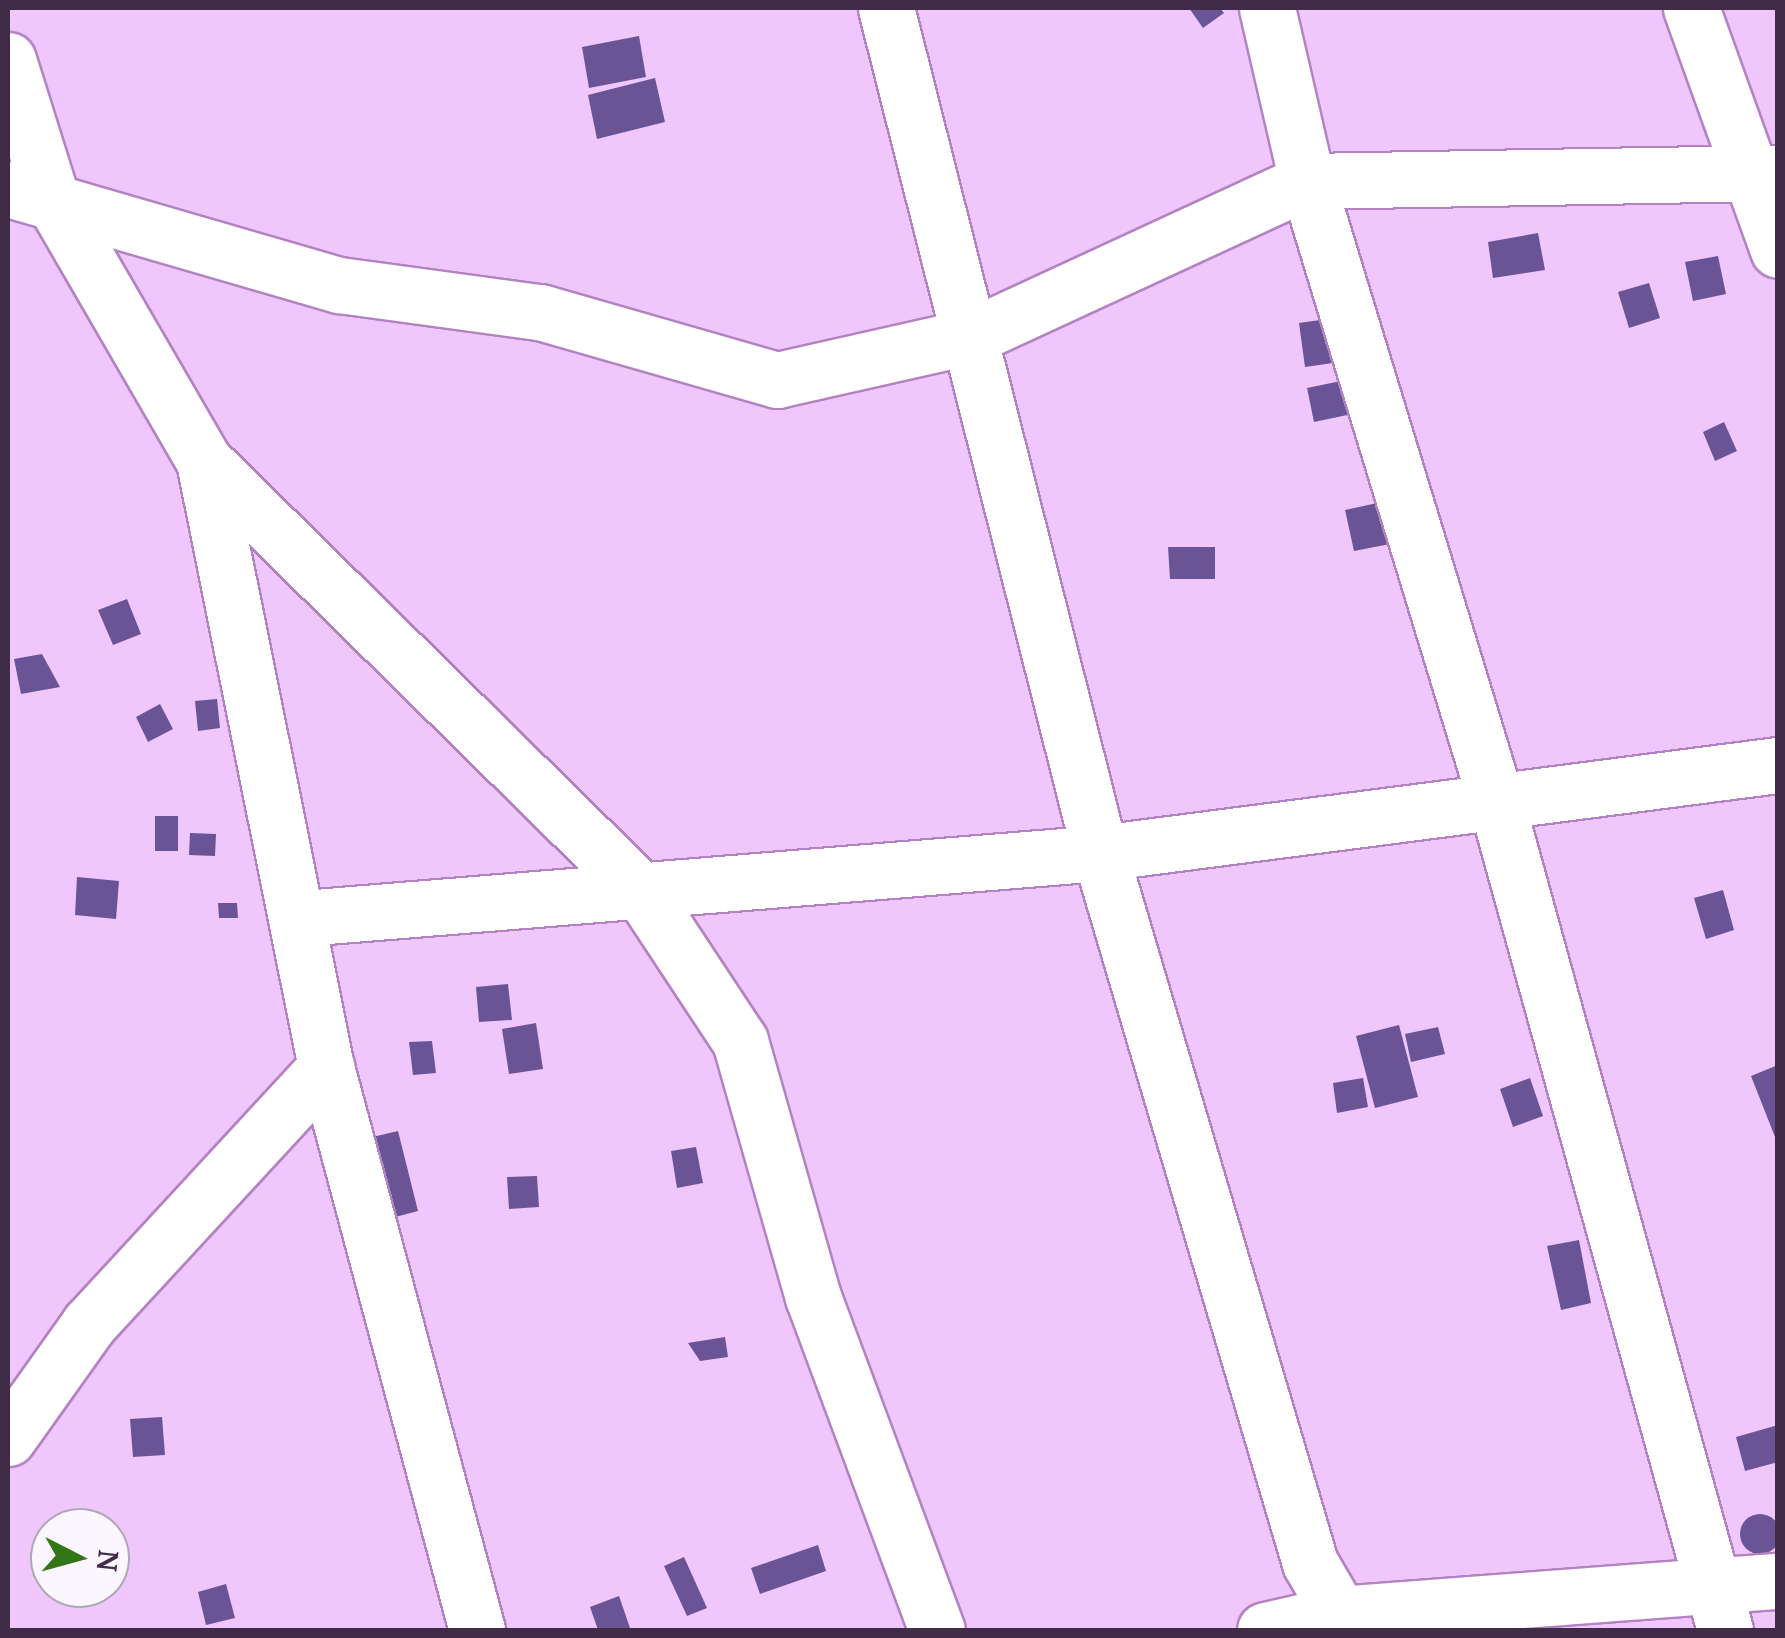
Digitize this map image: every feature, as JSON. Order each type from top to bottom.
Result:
[{"type":"street","points":[[886,8],[1100,853],[1310,1563],[1342,1622]]},
{"type":"street","points":[[1267,8],[1307,181],[1496,801],[1720,1609]]},
{"type":"street","points":[[1691,8],[1764,174],[1778,250]]},
{"type":"street","points":[[8,60],[29,193],[204,462],[640,891],[740,1041],[813,1298],[937,1630]]},
{"type":"street","points":[[29,193],[338,285],[540,312],[778,380],[972,336],[1307,181],[1764,174]]},
{"type":"street","points":[[204,462],[302,918],[326,1067],[477,1630]]},
{"type":"street","points":[[302,918],[1100,853],[1778,765]]},
{"type":"street","points":[[8,1438],[89,1324],[326,1067]]},
{"type":"street","points":[[1265,1630],[1342,1622],[1720,1609],[1778,1581]]},
{"type":"building","points":[[1189,8],[1220,8],[1224,13],[1203,28]]},
{"type":"building","points":[[639,36],[646,77],[589,88],[582,47]]},
{"type":"building","points":[[655,78],[665,122],[597,139],[588,95]]},
{"type":"building","points":[[1538,233],[1545,270],[1493,278],[1488,242]]},
{"type":"building","points":[[1718,256],[1726,294],[1693,301],[1685,262]]},
{"type":"building","points":[[1649,283],[1660,318],[1629,328],[1618,292]]},
{"type":"building","points":[[1334,318],[1340,362],[1305,367],[1299,323]]},
{"type":"building","points":[[1346,380],[1352,414],[1314,422],[1307,388]]},
{"type":"building","points":[[1724,422],[1737,451],[1715,461],[1703,432]]},
{"type":"building","points":[[1382,502],[1390,544],[1354,551],[1345,510]]},
{"type":"building","points":[[1168,547],[1215,547],[1215,579],[1170,579]]},
{"type":"building","points":[[127,599],[141,634],[113,645],[98,610]]},
{"type":"building","points":[[42,654],[60,687],[21,694],[14,659]]},
{"type":"building","points":[[217,699],[220,728],[198,731],[195,701]]},
{"type":"building","points":[[160,704],[173,729],[148,742],[136,717]]},
{"type":"building","points":[[155,816],[178,816],[178,851],[155,851]]},
{"type":"building","points":[[190,833],[216,834],[215,856],[189,855]]},
{"type":"building","points":[[77,877],[119,881],[116,919],[75,915]]},
{"type":"building","points":[[1723,890],[1734,930],[1706,939],[1694,898]]},
{"type":"building","points":[[218,903],[237,903],[238,918],[219,918]]},
{"type":"building","points":[[508,984],[512,1020],[479,1022],[476,987]]},
{"type":"building","points":[[536,1023],[543,1069],[509,1074],[502,1029]]},
{"type":"building","points":[[1399,1025],[1418,1097],[1375,1108],[1356,1036]]},
{"type":"building","points":[[1438,1027],[1445,1054],[1411,1062],[1405,1034]]},
{"type":"building","points":[[432,1041],[436,1073],[413,1075],[409,1042]]},
{"type":"building","points":[[1778,1065],[1778,1142],[1777,1142],[1751,1076]]},
{"type":"building","points":[[1363,1078],[1368,1107],[1337,1113],[1333,1083]]},
{"type":"building","points":[[1530,1078],[1543,1116],[1513,1127],[1500,1089]]},
{"type":"building","points":[[398,1131],[418,1211],[384,1220],[364,1139]]},
{"type":"building","points":[[696,1147],[703,1183],[677,1188],[671,1151]]},
{"type":"building","points":[[537,1176],[539,1207],[509,1209],[507,1177]]},
{"type":"building","points":[[1579,1240],[1591,1303],[1561,1310],[1547,1246]]},
{"type":"building","points":[[725,1337],[728,1357],[700,1361],[688,1343]]},
{"type":"building","points":[[162,1417],[165,1455],[133,1457],[130,1419]]},
{"type":"building","points":[[1778,1425],[1778,1462],[1745,1471],[1736,1437]]},
{"type":"building","points":[[1760,1514],[1774,1520],[1780,1534],[1774,1548],[1760,1554],[1746,1548],[1740,1534],[1746,1520]]},
{"type":"building","points":[[818,1545],[826,1571],[760,1594],[751,1568]]},
{"type":"building","points":[[684,1557],[707,1608],[687,1616],[664,1566]]},
{"type":"building","points":[[226,1584],[235,1618],[206,1625],[198,1592]]},
{"type":"building","points":[[619,1596],[630,1628],[598,1630],[590,1607]]}]
